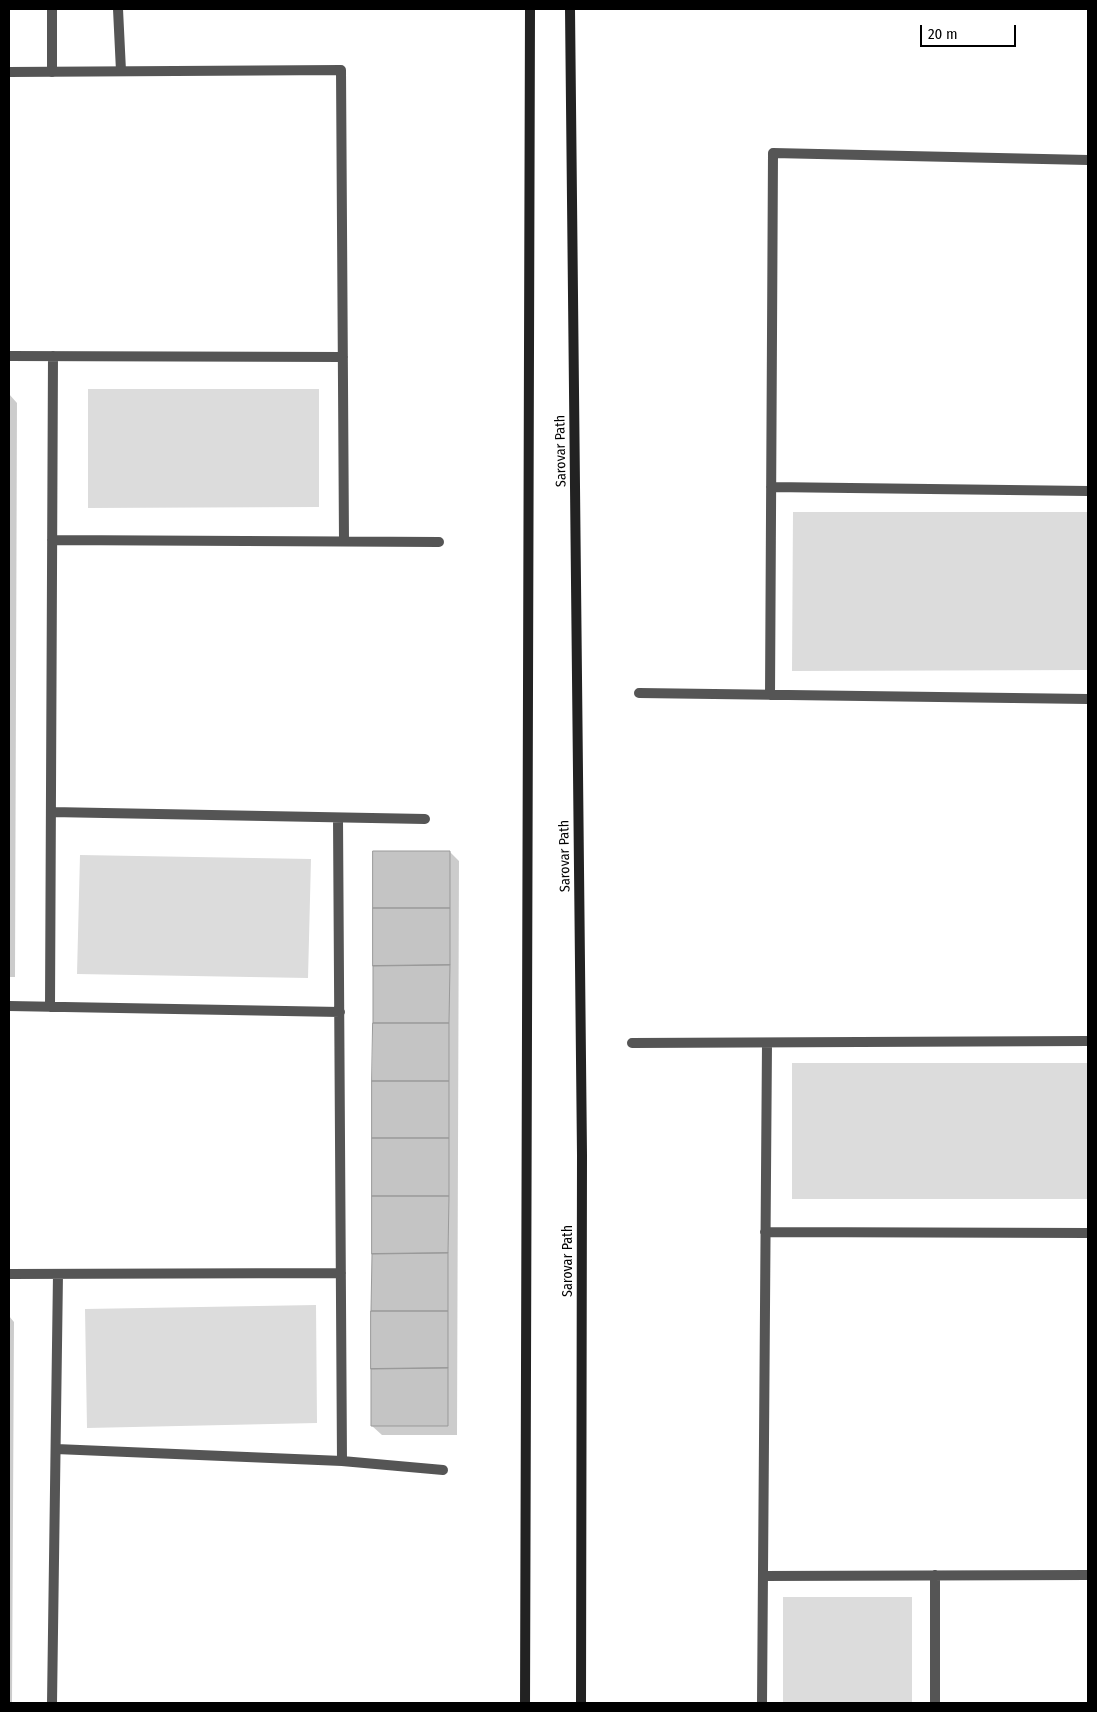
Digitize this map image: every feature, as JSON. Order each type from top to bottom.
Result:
[{"type":"main road","points":[[525,1703],[530,9]]},
{"type":"main road","name":"Sarovar Path","points":[[570,9],[582,1155],[581,1703]]},
{"type":"street","points":[[52,9],[52,72]]},
{"type":"street","points":[[118,9],[121,71]]},
{"type":"street","points":[[9,72],[341,70],[344,541]]},
{"type":"street","points":[[770,695],[773,152],[1088,160]]},
{"type":"street","points":[[9,356],[343,357]]},
{"type":"street","points":[[50,1007],[53,356]]},
{"type":"street","points":[[771,487],[1088,490]]},
{"type":"street","points":[[52,540],[439,542]]},
{"type":"street","points":[[639,693],[1088,699]]},
{"type":"street","points":[[51,812],[425,819]]},
{"type":"street","points":[[338,818],[342,1461]]},
{"type":"street","points":[[9,1006],[340,1012]]},
{"type":"street","points":[[632,1044],[1088,1041]]},
{"type":"street","points":[[762,1703],[767,1043]]},
{"type":"street","points":[[765,1232],[1088,1233]]},
{"type":"street","points":[[9,1274],[341,1273]]},
{"type":"street","points":[[52,1703],[58,1274]]},
{"type":"street","points":[[56,1449],[342,1461],[443,1470]]},
{"type":"street","points":[[935,1575],[935,1703]]},
{"type":"street","points":[[763,1576],[1088,1575]]},
{"type":"shaded area","points":[[88,389],[319,389],[319,507],[88,508]]},
{"type":"shaded area","points":[[793,512],[1088,512],[1088,670],[792,671]]},
{"type":"shaded area","points":[[80,855],[311,859],[308,978],[77,974]]},
{"type":"shaded area","points":[[792,1063],[1088,1063],[1088,1199],[792,1199]]},
{"type":"shaded area","points":[[316,1305],[317,1423],[87,1428],[85,1309]]},
{"type":"shaded area","points":[[783,1597],[912,1597],[912,1703],[783,1703]]},
{"type":"building","points":[[373,851],[450,851],[450,908],[373,908]]},
{"type":"building","points":[[373,908],[450,908],[450,965],[373,966]]},
{"type":"building","points":[[450,965],[449,1023],[373,1023],[373,966]]},
{"type":"building","points":[[373,1023],[449,1023],[449,1081],[372,1081]]},
{"type":"building","points":[[372,1081],[449,1081],[449,1138],[372,1138]]},
{"type":"building","points":[[372,1138],[449,1138],[449,1196],[372,1196]]},
{"type":"building","points":[[372,1196],[449,1196],[448,1253],[372,1254]]},
{"type":"building","points":[[448,1253],[448,1311],[371,1311],[372,1254]]},
{"type":"building","points":[[371,1311],[448,1311],[448,1368],[371,1369]]},
{"type":"building","points":[[448,1368],[448,1426],[371,1426],[371,1369]]}]
